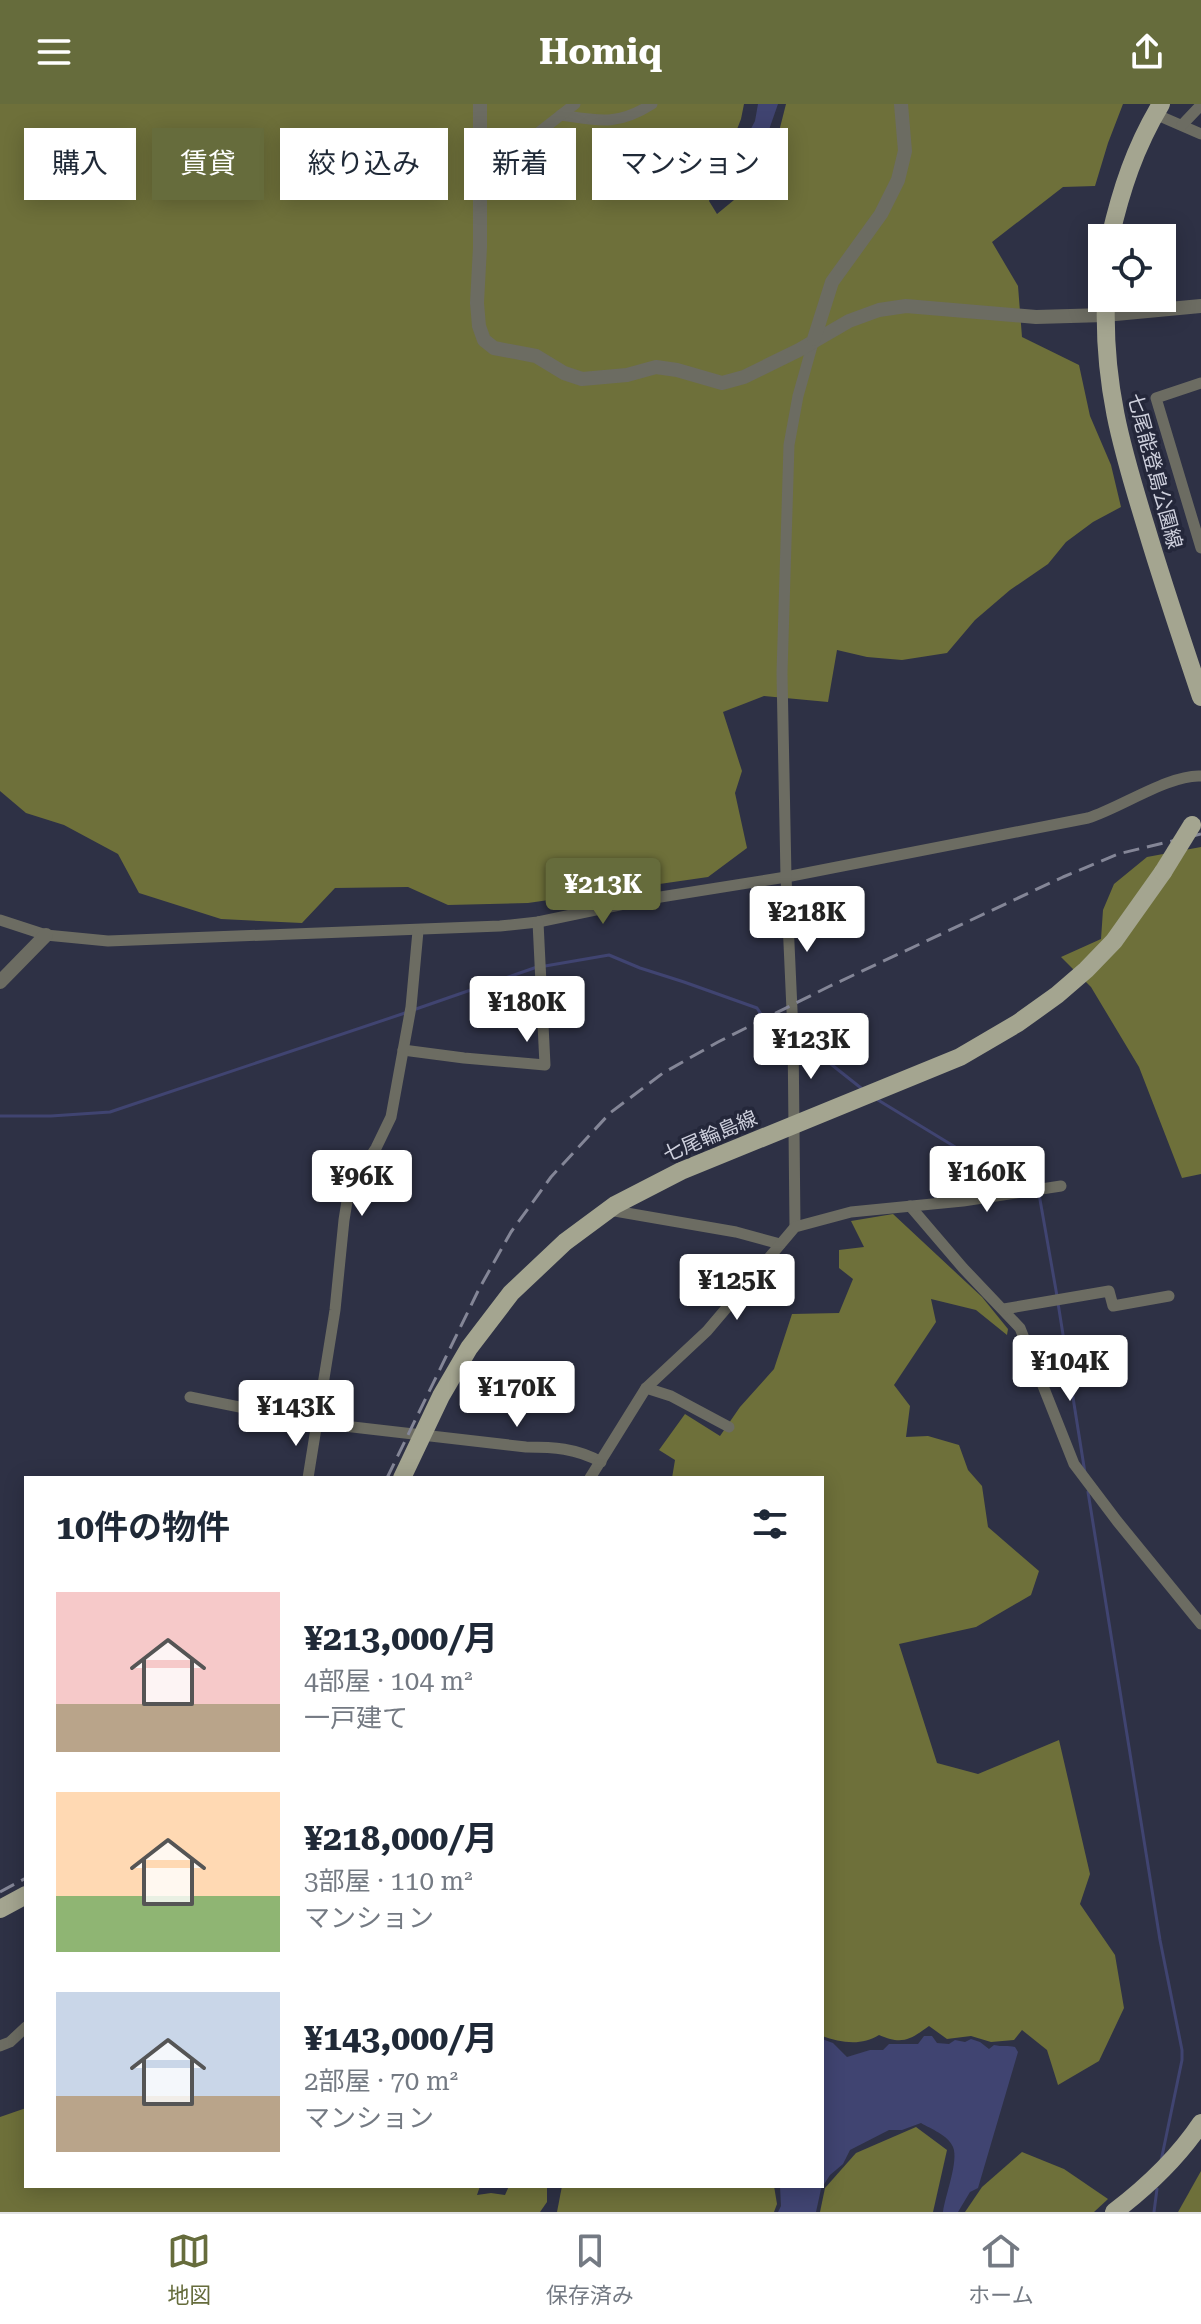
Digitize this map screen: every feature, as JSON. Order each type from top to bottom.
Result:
[{"type":"main road","points":[[1113,224],[1134,155],[1158,109]]},
{"type":"main road","name":"七尾能登島公園線","points":[[1106,312],[1112,403],[1122,449],[1201,697]]},
{"type":"main road","name":"七尾輪島線","points":[[403,1476],[455,1370],[511,1293],[565,1242],[595,1218],[681,1171],[960,1057],[1018,1023],[1057,995],[1114,941],[1197,818]]},
{"type":"main road","points":[[0,1909],[24,1896]]},
{"type":"main road","points":[[1114,2212],[1184,2149],[1201,2123]]},
{"type":"street","points":[[480,104],[480,128]]},
{"type":"street","points":[[544,128],[575,104]]},
{"type":"street","points":[[561,115],[596,120],[622,119],[652,104]]},
{"type":"street","points":[[795,1227],[793,1035],[782,673],[789,445],[798,396],[832,282],[881,214],[898,180],[905,151],[901,104]]},
{"type":"street","points":[[1182,125],[1201,105]]},
{"type":"street","points":[[1158,109],[1201,134]]},
{"type":"street","points":[[480,200],[477,303],[484,340],[494,348],[536,356],[564,373],[582,379],[627,375],[656,367],[722,383],[744,377],[849,321],[879,310],[906,306],[1036,317],[1088,309]]},
{"type":"street","points":[[1176,306],[1201,306]]},
{"type":"street","points":[[1201,383],[1156,398],[1201,546]]},
{"type":"street","points":[[0,920],[46,935],[108,941],[418,931],[538,922],[1088,818],[1172,781],[1201,776]]},
{"type":"street","points":[[403,1050],[545,1065],[538,922]]},
{"type":"street","points":[[308,1476],[335,1310],[349,1189],[376,1148],[391,1117],[410,1013],[418,931]]},
{"type":"street","points":[[0,982],[46,935]]},
{"type":"street","points":[[591,1476],[646,1388],[707,1331],[795,1227],[851,1212],[1061,1186]]},
{"type":"street","points":[[910,1206],[1020,1328],[1074,1464],[1201,1624]]},
{"type":"street","points":[[609,1210],[736,1232],[780,1244]]},
{"type":"street","points":[[1004,1309],[1109,1291],[1113,1306],[1169,1296]]},
{"type":"street","points":[[646,1388],[671,1396],[729,1427]]},
{"type":"street","points":[[190,1397],[318,1423],[421,1437],[558,1447],[601,1462]]},
{"type":"street","points":[[0,2046],[10,2042],[24,2029]]},
{"type":"green space","points":[[0,104],[744,104],[737,128],[592,128],[592,200],[709,200],[717,214],[734,200],[788,200],[788,128],[780,128],[786,104],[1123,104],[1095,186],[1063,187],[992,242],[1018,286],[1022,337],[1079,365],[1090,416],[1111,465],[1121,507],[1066,542],[1048,564],[1010,590],[975,620],[947,653],[902,660],[837,650],[828,702],[764,696],[723,712],[742,771],[735,793],[747,848],[708,877],[528,903],[448,905],[408,887],[335,888],[302,923],[221,919],[139,893],[118,854],[64,825],[26,813],[0,791]]},
{"type":"green space","points":[[1201,847],[1201,1174],[1182,1178],[1139,1067],[1091,987],[1061,957],[1101,939],[1103,910],[1114,884],[1147,857]]},
{"type":"green space","points":[[893,1214],[982,1297],[1008,1329],[1007,1335],[976,1310],[931,1299],[936,1322],[894,1385],[910,1406],[906,1437],[928,1436],[959,1445],[968,1470],[982,1486],[988,1527],[1039,1571],[1031,1595],[976,1627],[899,1644],[937,1763],[978,1774],[1059,1740],[1090,1874],[1080,1904],[1115,1955],[1124,2008],[1099,2061],[1058,2085],[1047,2050],[1022,2030],[1014,2040],[991,2042],[971,2036],[947,2039],[929,2026],[911,2038],[900,2040],[879,2035],[866,2041],[851,2042],[824,2037],[824,1476],[672,1476],[675,1460],[659,1450],[685,1414],[720,1436],[740,1407],[774,1369],[792,1314],[839,1313],[853,1279],[839,1268],[839,1250],[864,1247],[851,1221]]},
{"type":"green space","points":[[24,2109],[24,2188],[479,2188],[477,2195],[505,2195],[508,2188],[547,2188],[547,2202],[540,2212],[0,2212],[0,2117]]},
{"type":"green space","points":[[916,2127],[947,2150],[933,2212],[820,2212],[825,2188],[856,2153]]},
{"type":"green space","points":[[1022,2152],[1064,2169],[1108,2199],[1094,2212],[965,2212],[982,2187]]},
{"type":"green space","points":[[1201,2171],[1201,2212],[1178,2212]]},
{"type":"green space","points":[[562,2188],[774,2188],[777,2204],[774,2212],[557,2212]]},
{"type":"water","points":[[758,104],[778,104],[770,128],[751,128]]},
{"type":"water","points":[[924,2036],[932,2036],[937,2043],[949,2044],[955,2040],[965,2042],[971,2039],[989,2049],[994,2045],[1010,2046],[1018,2052],[978,2188],[970,2192],[958,2212],[943,2212],[953,2170],[953,2147],[943,2136],[921,2123],[902,2130],[889,2130],[850,2150],[843,2164],[824,2184],[824,2040],[833,2043],[847,2057],[870,2050],[883,2050],[889,2044],[918,2044]]},
{"type":"water","points":[[780,2188],[822,2188],[816,2212],[778,2212],[781,2206]]},
{"type":"waterway","points":[[545,966],[609,955],[757,1008],[768,1025],[788,1033]]},
{"type":"waterway","points":[[416,1009],[537,967]]},
{"type":"waterway","points":[[0,1116],[110,1112],[405,1013]]},
{"type":"waterway","points":[[798,1038],[861,1088]]},
{"type":"waterway","points":[[878,1100],[993,1170],[1029,1186]]},
{"type":"waterway","points":[[1039,1194],[1057,1296]]},
{"type":"waterway","points":[[1058,1303],[1085,1473]]},
{"type":"waterway","points":[[1088,1492],[1160,1940],[1182,2050],[1161,2161]]},
{"type":"waterway","points":[[1154,2212],[1157,2189]]},
{"type":"railway","points":[[388,1476],[479,1289],[511,1232],[551,1177],[610,1113],[663,1073],[828,987],[1118,854],[1201,834]]},
{"type":"railway","points":[[0,1892],[24,1879]]}]
